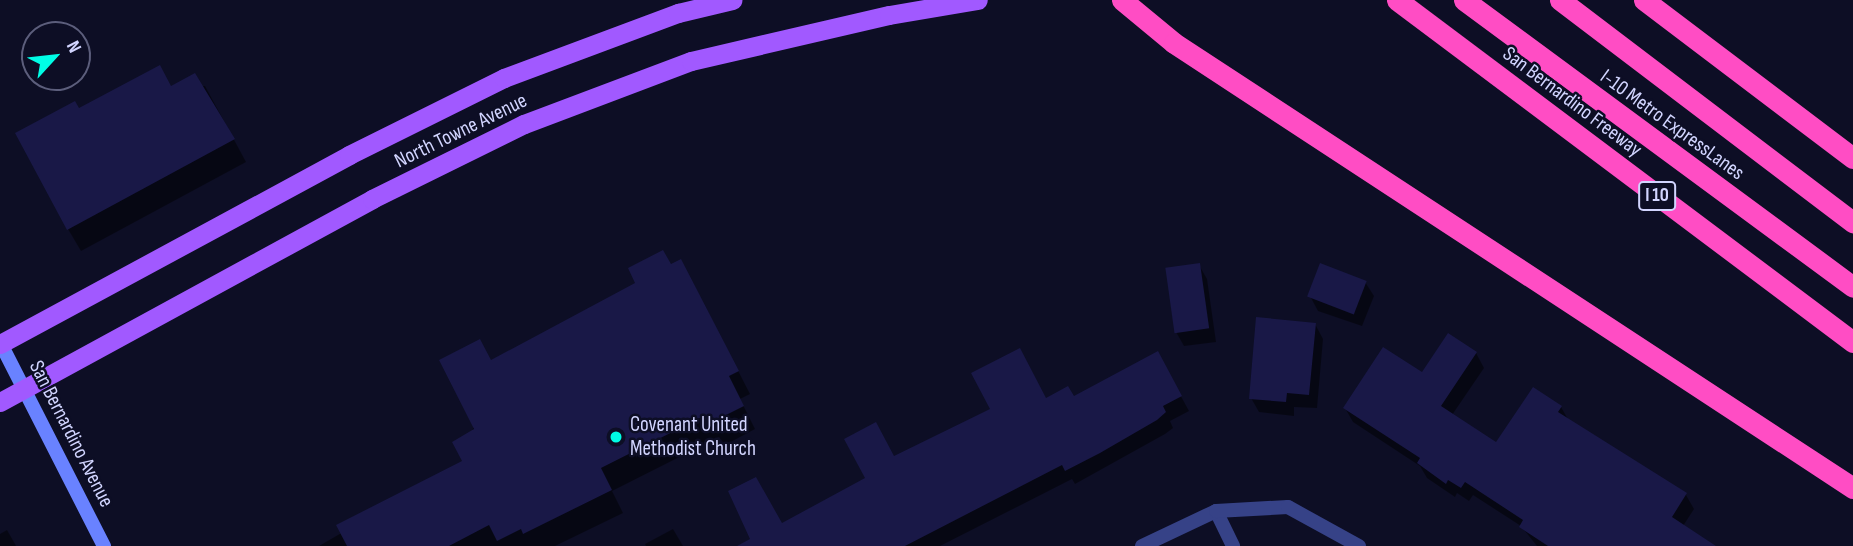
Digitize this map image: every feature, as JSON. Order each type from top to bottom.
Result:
[{"type":"highway","points":[[1122,0],[1174,43],[1853,488]]},
{"type":"highway","name":"San Bernardino Freeway","points":[[1397,0],[1853,342]]},
{"type":"highway","name":"I-10 Metro ExpressLanes","points":[[1464,0],[1523,47],[1853,287]]},
{"type":"highway","points":[[1644,0],[1853,158]]},
{"type":"highway","name":"I-10 Metro ExpressLanes","points":[[1566,4],[1853,222]]},
{"type":"main road","name":"North Towne Avenue","points":[[0,343],[349,155],[504,78],[678,13],[732,0]]},
{"type":"main road","name":"North Towne Avenue","points":[[0,402],[372,199],[524,124],[691,61],[888,15],[978,0]]},
{"type":"main road","name":"San Bernardino Avenue","points":[[0,343],[104,546]]},
{"type":"street","points":[[1142,546],[1216,511],[1288,508],[1359,546]]},
{"type":"street","points":[[1216,511],[1233,546]]},
{"type":"building","points":[[160,65],[171,86],[195,73],[235,139],[67,230],[15,133],[75,101],[79,108]]},
{"type":"building","points":[[663,250],[671,264],[681,259],[739,371],[729,376],[744,406],[710,423],[706,415],[601,468],[612,490],[523,534],[521,529],[497,541],[489,525],[449,546],[347,546],[336,525],[462,461],[452,442],[474,429],[439,360],[480,339],[491,360],[635,283],[628,268]]},
{"type":"building","points":[[1200,263],[1209,328],[1175,333],[1165,268]]},
{"type":"building","points":[[1320,263],[1367,281],[1354,315],[1307,297]]},
{"type":"building","points":[[1256,317],[1316,323],[1309,395],[1287,393],[1286,402],[1249,399]]},
{"type":"building","points":[[1448,333],[1477,352],[1441,406],[1496,442],[1533,387],[1562,406],[1558,412],[1687,493],[1672,517],[1716,546],[1548,546],[1519,527],[1523,520],[1465,482],[1461,488],[1448,480],[1446,484],[1417,463],[1420,458],[1343,408],[1383,347],[1422,372]]},
{"type":"building","points":[[1020,348],[1046,398],[1068,386],[1074,396],[1158,351],[1182,396],[1163,406],[1166,412],[1157,420],[1100,453],[1065,471],[1062,465],[905,546],[737,546],[750,539],[728,491],[756,477],[782,523],[865,478],[844,439],[876,422],[894,456],[990,409],[971,373]]},
{"type":"place","name":"Covenant United Methodist Church","points":[[616,437]]}]
